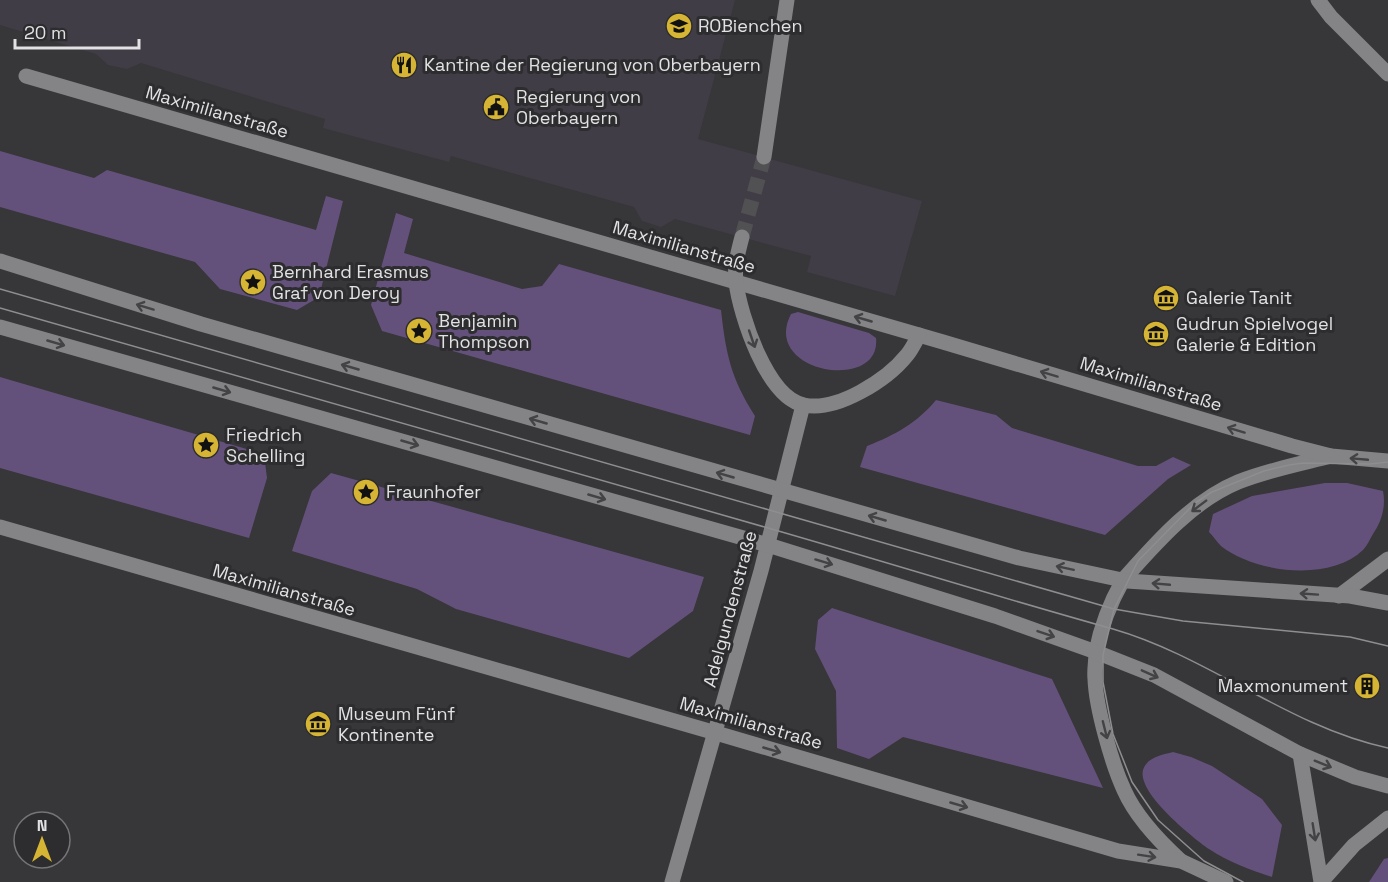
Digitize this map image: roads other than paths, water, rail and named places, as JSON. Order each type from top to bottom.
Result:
[{"type":"street","points":[[764,157],[787,0]]},
{"type":"street","points":[[1318,0],[1331,17],[1388,74]]},
{"type":"street","name":"Maximilianstraße","points":[[26,76],[919,335],[1292,446],[1331,456],[1388,461]]},
{"type":"street","points":[[742,237],[737,255],[736,282],[745,319],[761,362],[771,380],[785,395],[802,405],[834,403],[878,381],[908,354],[919,335]]},
{"type":"street","points":[[0,261],[201,324],[1019,558],[1123,580],[1339,596],[1388,603]]},
{"type":"street","points":[[0,327],[768,545],[995,616],[1154,675],[1300,754],[1355,777],[1388,786]]},
{"type":"street","name":"Adelgundenstraße","points":[[672,882],[768,545],[802,405]]},
{"type":"street","name":"Maximilianstraße","points":[[1226,882],[1181,861],[1168,850],[1143,820],[1124,791],[1106,736],[1097,698],[1094,678],[1099,635],[1110,603],[1123,580],[1183,519],[1236,483],[1273,470],[1331,456]]},
{"type":"street","name":"Maximilianstraße","points":[[0,527],[1118,851],[1181,861]]},
{"type":"street","points":[[1339,596],[1388,559]]},
{"type":"street","points":[[1300,754],[1321,881]]},
{"type":"street","points":[[1321,881],[1354,845],[1388,818]]},
{"type":"tunnel","points":[[742,237],[764,157]]},
{"type":"tram line","points":[[0,289],[1114,609],[1183,621],[1350,637],[1388,646]]},
{"type":"tram line","points":[[0,308],[1113,629],[1183,656],[1283,709],[1317,724],[1352,738],[1388,748]]},
{"type":"tram line","points":[[1243,882],[1204,861],[1158,820],[1132,782],[1113,734],[1103,682],[1103,655],[1114,609],[1138,561],[1195,503],[1212,492],[1264,471],[1289,465],[1388,462]]},
{"type":"place","name":"ROBienchen","points":[[679,26]]},
{"type":"place","name":"Kantine der Regierung von Oberbayern","points":[[404,65]]},
{"type":"place","name":"Regierung von Oberbayern","points":[[496,107]]},
{"type":"place","name":"Bernhard Erasmus Graf von Deroy","points":[[253,282]]},
{"type":"place","name":"Galerie Tanit","points":[[1166,298]]},
{"type":"place","name":"Benjamin Thompson","points":[[419,331]]},
{"type":"place","name":"Gudrun Spielvogel Galerie & Edition","points":[[1156,334]]},
{"type":"place","name":"Friedrich Schelling","points":[[206,445]]},
{"type":"place","name":"Fraunhofer","points":[[366,492]]},
{"type":"place","name":"Maxmonument","points":[[1367,686]]},
{"type":"place","name":"Museum Fünf Kontinente","points":[[318,724]]}]
